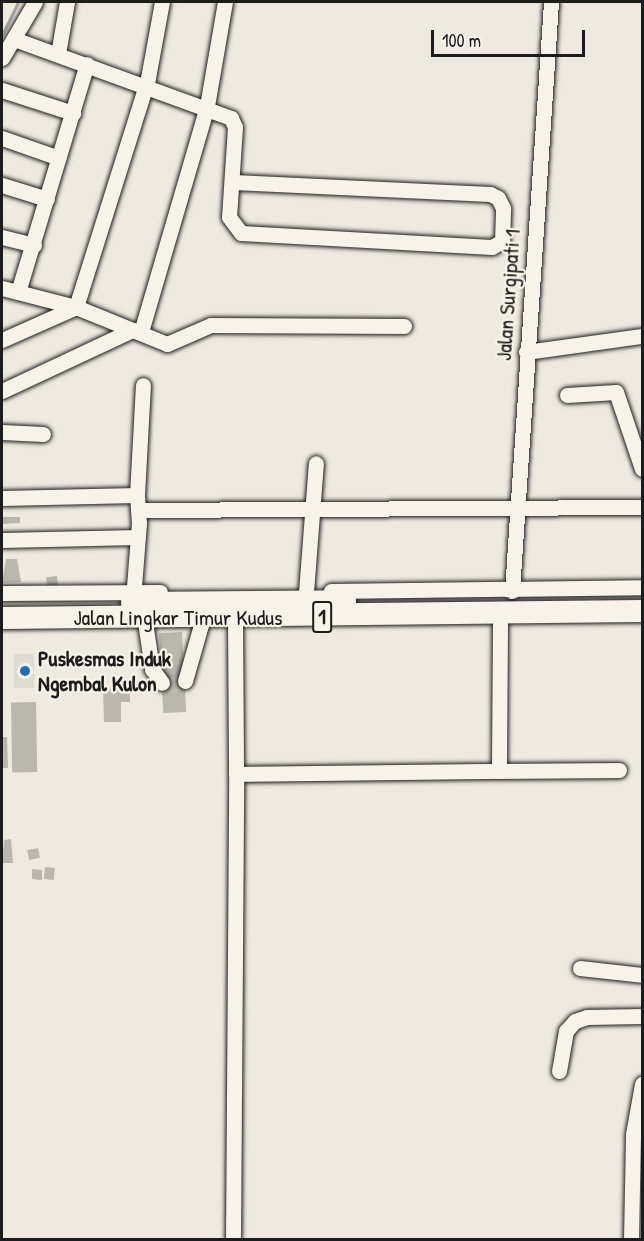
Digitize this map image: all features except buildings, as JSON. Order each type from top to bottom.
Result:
[{"type":"highway","name":"Jalan Lingkar Timur Kudus","points":[[2,618],[137,610],[642,597]]},
{"type":"highway","name":"Jalan Lingkar Timur Kudus","points":[[2,603],[137,610]]},
{"type":"highway","name":"Jalan Lingkar Timur Kudus","points":[[201,609],[236,622],[642,611]]},
{"type":"street","points":[[2,58],[35,2]]},
{"type":"street","points":[[58,54],[67,2]]},
{"type":"street","points":[[2,340],[76,307],[145,87],[162,2]]},
{"type":"street","points":[[2,391],[136,331],[207,106],[225,2]]},
{"type":"street","name":"Jalan Surgipati 1","points":[[512,591],[526,352],[551,2]]},
{"type":"street","points":[[14,39],[145,87],[207,106],[231,118],[235,127],[229,217],[235,229],[248,235],[492,247],[502,241],[503,208],[498,198],[490,194],[233,182]]},
{"type":"street","points":[[18,292],[87,64]]},
{"type":"street","points":[[2,90],[73,114]]},
{"type":"street","points":[[2,138],[59,158]]},
{"type":"street","points":[[2,185],[48,199]]},
{"type":"street","points":[[2,237],[34,245]]},
{"type":"street","points":[[2,288],[76,307],[167,344],[211,325],[404,326]]},
{"type":"street","points":[[526,352],[642,336]]},
{"type":"street","points":[[143,385],[137,502],[137,610],[152,669],[162,683]]},
{"type":"street","points":[[567,395],[612,390],[620,396],[642,469]]},
{"type":"street","points":[[2,432],[43,435]]},
{"type":"street","points":[[306,592],[316,463]]},
{"type":"street","points":[[2,498],[313,508],[642,507]]},
{"type":"street","points":[[2,540],[138,537]]},
{"type":"street","points":[[185,681],[201,609],[306,592],[512,591],[642,587]]},
{"type":"street","points":[[2,593],[137,610]]},
{"type":"street","points":[[2,626],[137,610]]},
{"type":"street","points":[[232,1239],[236,622],[500,624],[642,618]]},
{"type":"street","points":[[499,771],[500,624]]},
{"type":"street","points":[[236,774],[619,770]]},
{"type":"street","points":[[580,968],[642,975]]},
{"type":"street","points":[[559,1071],[566,1031],[575,1021],[587,1017],[642,1016]]},
{"type":"street","points":[[631,1239],[633,1134],[641,1092]]},
{"type":"shaded area","name":"Puskesmas Induk Ngembal Kulon","points":[[14,654],[34,654],[34,688],[14,688]]},
{"type":"waterway","points":[[2,35],[18,2]]},
{"type":"tunnel","points":[[162,683],[168,686],[185,681]]},
{"type":"place","name":"Puskesmas Induk Ngembal Kulon","points":[[25,671]]}]
